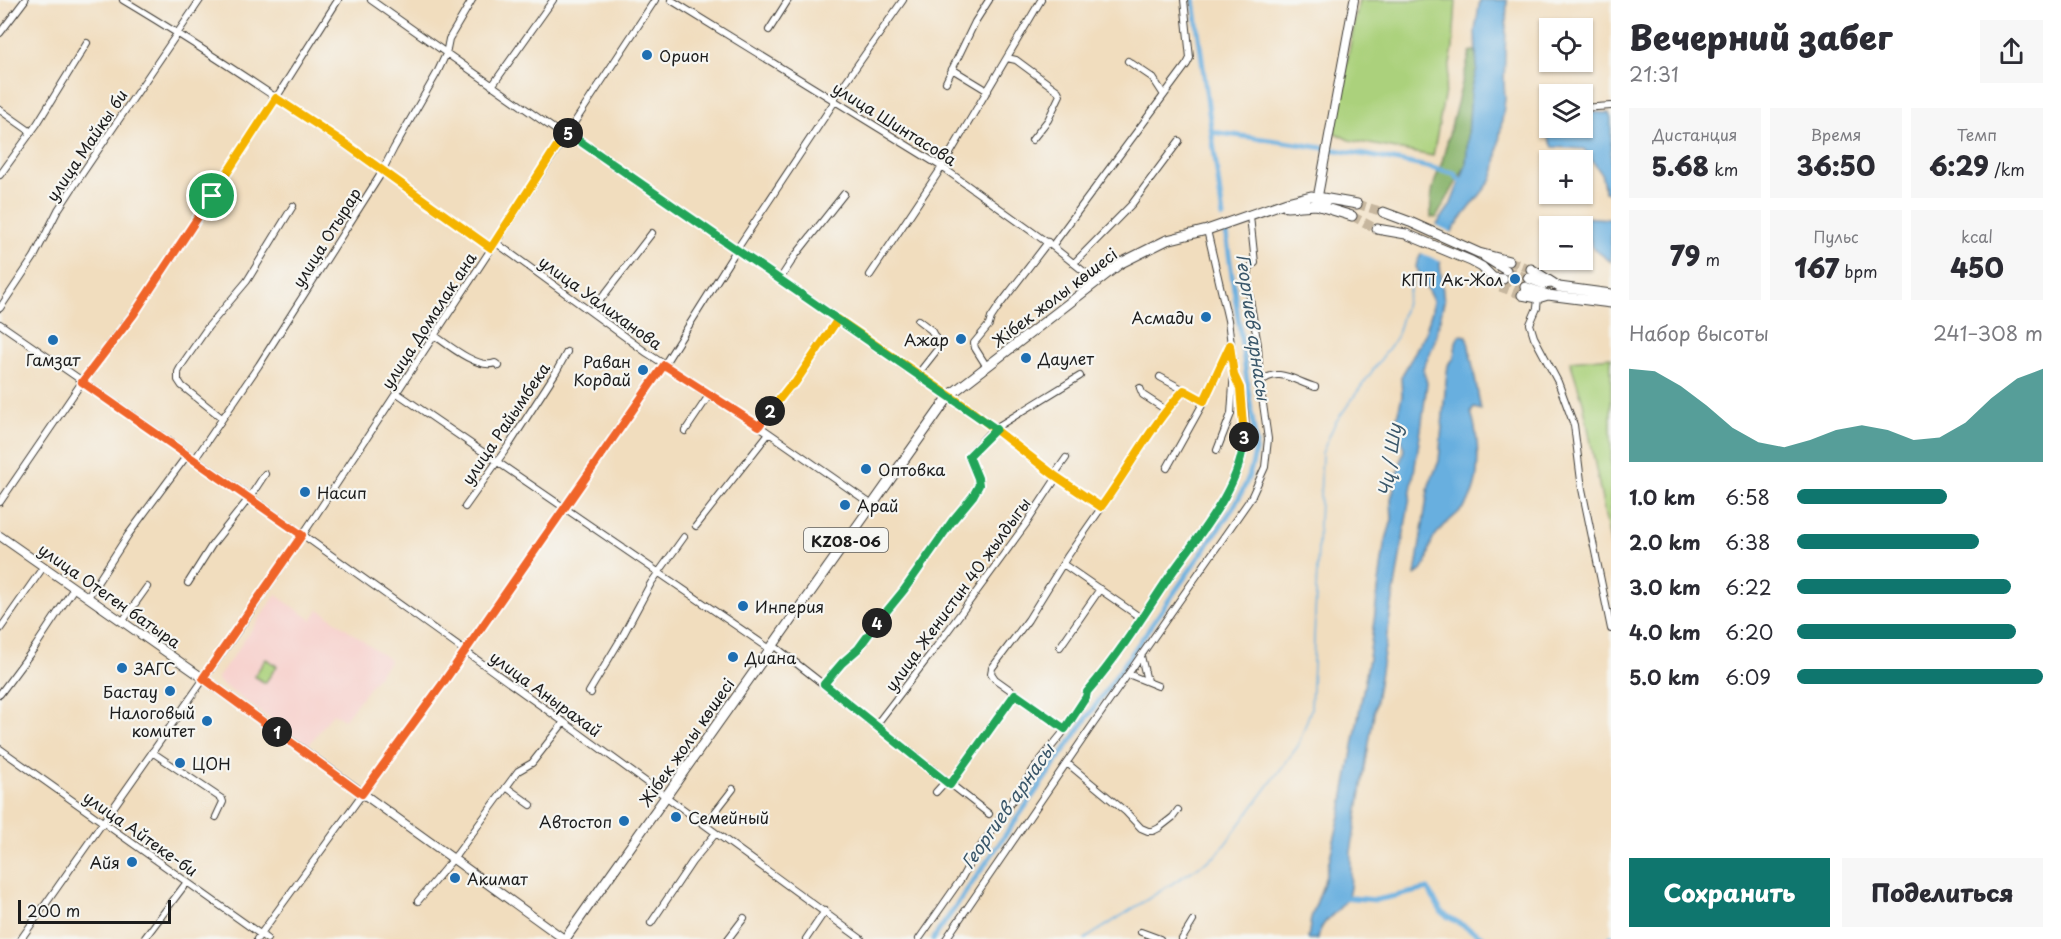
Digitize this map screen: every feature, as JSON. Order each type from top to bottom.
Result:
[{"type":"highway","name":"KZ08-06","points":[[1208,230],[1274,207],[1317,201],[1357,204]]},
{"type":"highway","name":"KZ08-06","points":[[1317,201],[1352,216]]},
{"type":"highway","points":[[1377,229],[1406,234],[1500,275],[1479,253],[1466,246],[1383,212]]},
{"type":"highway","name":"Жібек жолы көшесі","points":[[565,939],[950,395],[1121,263],[1167,240],[1208,230]]},
{"type":"highway","points":[[1526,283],[1546,278],[1553,284],[1611,303]]},
{"type":"highway","points":[[1526,283],[1548,295]]},
{"type":"highway","points":[[1526,283],[1538,298],[1580,293],[1611,294]]},
{"type":"main road","name":"улица Отеген батыра","points":[[0,536],[203,678],[565,939]]},
{"type":"street","name":"улица Уалиханова","points":[[123,0],[178,33],[276,98],[591,312],[664,365],[759,426],[871,504]]},
{"type":"street","name":"улица Майкы би","points":[[0,308],[34,257],[58,210],[200,0]]},
{"type":"street","points":[[0,502],[82,382],[134,314],[338,0]]},
{"type":"street","points":[[371,0],[492,86],[950,395],[1056,476],[1101,507]]},
{"type":"street","name":"улица Отырар","points":[[88,597],[128,535],[192,457],[265,357],[383,171],[446,54],[449,39],[472,0]]},
{"type":"street","points":[[492,86],[553,0]]},
{"type":"street","name":"улица Домалак ана","points":[[21,939],[302,535],[655,0]]},
{"type":"street","name":"улица Шинтасова","points":[[671,0],[942,167],[1050,244],[1097,282]]},
{"type":"street","points":[[769,30],[788,0]]},
{"type":"street","points":[[259,937],[465,651],[562,508],[664,365],[736,249],[903,0]]},
{"type":"street","points":[[946,82],[975,22],[989,0]]},
{"type":"street","points":[[870,274],[942,167],[1041,0]]},
{"type":"street","name":"Жібек жолы көшесі","points":[[987,367],[974,343],[989,325],[999,306],[1050,244],[1190,58],[1184,0]]},
{"type":"street","points":[[1317,201],[1354,0]]},
{"type":"street","points":[[0,33],[21,2]]},
{"type":"street","points":[[0,174],[31,132],[87,43]]},
{"type":"street","points":[[1007,58],[1023,66],[1058,91],[1060,95],[1048,120],[1032,140]]},
{"type":"street","points":[[1128,61],[1153,78],[1164,95]]},
{"type":"street","points":[[952,69],[988,91]]},
{"type":"street","points":[[1593,107],[1611,106]]},
{"type":"street","points":[[0,110],[31,132]]},
{"type":"street","name":"Жібек жолы көшесі","points":[[1074,263],[1132,204],[1179,141]]},
{"type":"street","points":[[780,279],[795,256],[844,194]]},
{"type":"street","points":[[222,418],[182,386],[178,380],[178,372],[208,327],[247,281],[293,206]]},
{"type":"street","points":[[946,939],[1251,498],[1258,484],[1265,467],[1268,439],[1260,382],[1258,345],[1248,288],[1248,268],[1255,263],[1250,216]]},
{"type":"street","points":[[1208,230],[1228,320],[1234,375],[1231,414],[1217,450]]},
{"type":"street","points":[[591,312],[652,233]]},
{"type":"street","points":[[1538,298],[1537,308],[1530,324],[1534,337],[1558,382],[1574,425],[1582,489],[1611,629]]},
{"type":"street","points":[[759,426],[780,398],[795,383],[838,319]]},
{"type":"street","points":[[918,320],[931,330],[940,345],[918,374]]},
{"type":"street","points":[[1220,322],[1228,320]]},
{"type":"street","name":"улица Анырахай","points":[[0,324],[250,497],[861,939]]},
{"type":"street","points":[[434,335],[479,363],[488,366],[495,363],[499,366]]},
{"type":"street","points":[[1167,468],[1204,401],[1230,345]]},
{"type":"street","name":"улица Райымбека","points":[[465,507],[498,462],[567,352]]},
{"type":"street","points":[[1260,382],[1278,373],[1292,383],[1315,387]]},
{"type":"street","points":[[919,939],[1038,764],[1065,729],[1087,692],[1118,653],[1213,514],[1236,473],[1243,450],[1245,431],[1240,388],[1234,375]]},
{"type":"street","points":[[824,684],[858,649],[973,496],[979,485],[969,456],[996,429],[1080,376]]},
{"type":"street","points":[[1160,376],[1204,401]]},
{"type":"street","points":[[1140,388],[1143,395],[1166,410]]},
{"type":"street","points":[[1065,729],[994,679],[992,668],[1028,620],[1166,410],[1184,390]]},
{"type":"street","points":[[397,393],[562,508],[824,684],[989,814]]},
{"type":"street","points":[[685,431],[710,394]]},
{"type":"street","points":[[1134,396],[1143,395]]},
{"type":"street","points":[[696,526],[769,434]]},
{"type":"street","name":"улица Женистин 40 жылдыгы","points":[[876,725],[975,594],[1066,458]]},
{"type":"street","points":[[188,583],[203,563],[212,545],[265,474]]},
{"type":"street","points":[[591,693],[645,593],[684,537]]},
{"type":"street","points":[[1063,564],[1141,618]]},
{"type":"street","points":[[0,629],[44,567]]},
{"type":"street","points":[[122,622],[147,587]]},
{"type":"street","points":[[0,694],[74,588]]},
{"type":"street","points":[[1060,647],[1100,589]]},
{"type":"street","points":[[1141,656],[1147,681]]},
{"type":"street","points":[[1128,674],[1158,686]]},
{"type":"street","points":[[936,792],[948,783],[1015,694]]},
{"type":"street","points":[[417,901],[454,858],[518,771],[532,763],[564,722]]},
{"type":"street","name":"улица Айтеке-би","points":[[0,749],[188,882],[259,937],[267,939]]},
{"type":"street","points":[[152,752],[222,799],[223,802],[216,817]]},
{"type":"street","points":[[1066,763],[1126,812],[1141,828],[1148,831],[1159,828],[1178,810]]},
{"type":"street","points":[[506,787],[531,805]]},
{"type":"street","points":[[705,825],[733,789]]},
{"type":"street","points":[[651,923],[692,862],[716,833]]},
{"type":"street","points":[[144,939],[188,882]]},
{"type":"street","points":[[806,939],[825,911]]},
{"type":"street","points":[[728,939],[744,918]]},
{"type":"street","points":[[1182,939],[1193,921]]},
{"type":"street","points":[[1141,932],[1160,939]]},
{"type":"shaded area","points":[[276,595],[312,620],[319,609],[390,660],[344,720],[333,713],[308,746],[217,679]]},
{"type":"green space","points":[[1359,0],[1456,0],[1453,48],[1433,156],[1349,140],[1333,132]]},
{"type":"green space","points":[[1476,50],[1477,68],[1471,92],[1466,165],[1436,218],[1431,217],[1434,182],[1442,162],[1470,52]]},
{"type":"green space","points":[[1611,357],[1611,547],[1583,402],[1570,361]]},
{"type":"green space","points":[[266,659],[277,666],[265,683],[254,676]]},
{"type":"water","points":[[1480,0],[1507,0],[1505,99],[1495,170],[1491,181],[1454,228],[1440,264],[1444,302],[1434,344],[1423,368],[1427,383],[1421,430],[1351,852],[1350,891],[1345,902],[1323,926],[1318,939],[1308,939],[1311,918],[1324,882],[1341,812],[1369,658],[1384,546],[1392,520],[1391,499],[1404,449],[1397,417],[1402,396],[1401,377],[1425,334],[1432,310],[1433,301],[1416,267],[1417,262],[1450,206],[1466,165],[1471,92],[1477,68],[1475,31]]},
{"type":"water","points":[[1593,112],[1609,113],[1611,119],[1611,194],[1605,192],[1601,173],[1593,162],[1593,150],[1553,147],[1549,138],[1593,138]]},
{"type":"water","points":[[1593,218],[1611,219],[1611,262],[1593,248]]},
{"type":"water","points":[[1459,335],[1467,336],[1481,410],[1474,408],[1471,412],[1478,460],[1475,486],[1465,506],[1433,539],[1425,566],[1415,575],[1429,485],[1439,461],[1448,365],[1454,358]]},
{"type":"pier","points":[[1434,224],[1455,234],[1444,263],[1419,252]]},
{"type":"waterway","points":[[1194,0],[1223,217]]},
{"type":"waterway","points":[[1212,132],[1424,166],[1454,173],[1462,184]]},
{"type":"waterway","name":"Георгиев арнасы","points":[[933,939],[1233,508],[1245,485],[1251,470],[1256,444],[1226,233]]},
{"type":"waterway","points":[[1085,939],[1217,855],[1298,746],[1311,709],[1322,453],[1335,423],[1396,338],[1410,288],[1422,275]]},
{"type":"waterway","points":[[1341,897],[1376,900],[1428,889],[1442,913],[1486,939]]},
{"type":"tunnel","points":[[1357,204],[1383,212]]},
{"type":"tunnel","points":[[1352,216],[1377,229]]},
{"type":"tunnel","points":[[1509,261],[1531,269]]},
{"type":"tunnel","points":[[1506,270],[1528,278]]},
{"type":"tunnel","points":[[1503,279],[1525,287]]},
{"type":"tunnel","points":[[1500,287],[1522,295]]},
{"type":"place","name":"Орион","points":[[647,55]]},
{"type":"place","name":"КПП Ак-Жол","points":[[1515,279]]},
{"type":"place","name":"Асмади","points":[[1206,317]]},
{"type":"place","name":"Ажар","points":[[961,339]]},
{"type":"place","name":"Гамзат","points":[[53,340]]},
{"type":"place","name":"Даулет","points":[[1026,358]]},
{"type":"place","name":"Раван Кордай","points":[[643,370]]},
{"type":"place","name":"Оптовка","points":[[866,469]]},
{"type":"place","name":"Насип","points":[[305,492]]},
{"type":"place","name":"Арай","points":[[845,505]]},
{"type":"place","name":"Инперия","points":[[743,606]]},
{"type":"place","name":"Диана","points":[[733,657]]},
{"type":"place","name":"ЗАГС","points":[[122,668]]},
{"type":"place","name":"Бастау","points":[[170,691]]},
{"type":"place","name":"Налоговый комитет","points":[[207,721]]},
{"type":"place","name":"ЦОН","points":[[180,763]]},
{"type":"place","name":"Семейный","points":[[676,817]]},
{"type":"place","name":"Автостоп","points":[[624,821]]},
{"type":"place","name":"Айя","points":[[132,862]]},
{"type":"place","name":"Акимат","points":[[455,878]]},
{"type":"route","points":[[212,196],[134,314],[82,382],[302,535],[203,678],[362,794],[443,683],[562,508],[664,365],[759,426],[789,387],[796,382],[838,319],[965,406],[996,429],[1027,452],[1054,475],[1101,507],[1162,415],[1184,390],[1204,401],[1230,345],[1234,375],[1240,388],[1244,416],[1245,431],[1241,458],[1232,483],[1213,514],[1118,653],[1087,692],[1065,729],[1015,694],[950,785],[824,684],[858,649],[973,496],[979,485],[969,456],[992,430],[996,429],[965,406],[566,132],[491,248],[340,140],[276,98],[212,196]]},
{"type":"water label","name":"Чү / Шу","points":[[1389,460]]}]
